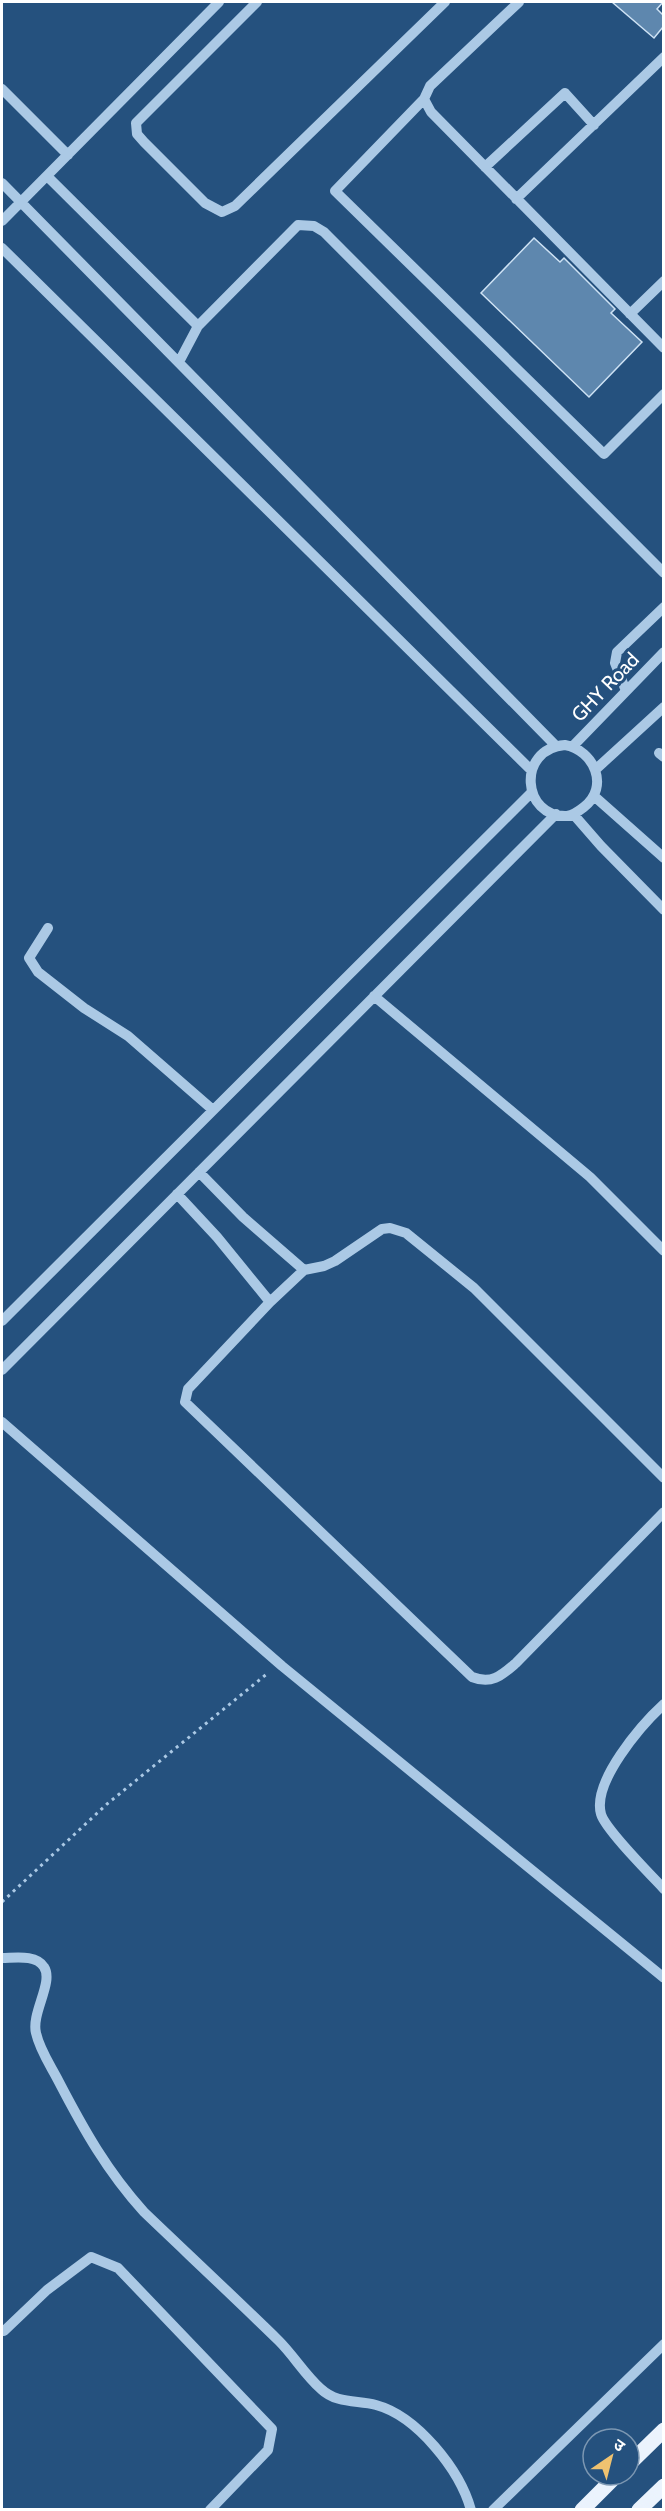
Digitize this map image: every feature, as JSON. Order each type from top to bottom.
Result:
[{"type":"main road","points":[[641,2452],[663,2430]]},
{"type":"main road","points":[[639,2510],[663,2486]]},
{"type":"main road","points":[[582,2510],[605,2487]]},
{"type":"street","points":[[2,221],[219,2]]},
{"type":"street","points":[[257,2],[136,123],[137,134],[144,142],[205,203],[222,212],[235,206],[445,2]]},
{"type":"street","points":[[519,2],[430,86],[424,99],[335,191],[604,454],[663,394]]},
{"type":"street","points":[[516,199],[663,57]]},
{"type":"street","points":[[2,89],[68,155]]},
{"type":"street","points":[[484,167],[565,93],[594,125]]},
{"type":"street","points":[[424,99],[431,112],[663,348]]},
{"type":"street","points":[[46,176],[198,326]]},
{"type":"street","points":[[2,183],[556,746]]},
{"type":"street","points":[[179,362],[198,326],[298,225],[314,226],[324,232],[663,573]]},
{"type":"street","points":[[2,248],[531,770]]},
{"type":"street","points":[[630,314],[663,281]]},
{"type":"street","points":[[626,691],[615,663],[617,652],[663,607]]},
{"type":"street","name":"GHY Road","points":[[573,746],[663,652]]},
{"type":"street","points":[[595,770],[663,707]]},
{"type":"street","points":[[556,746],[573,746],[586,756],[595,770],[597,786],[594,796],[587,805],[574,814],[556,814],[538,802],[532,792],[531,770],[537,760],[556,746]]},
{"type":"street","points":[[2,1321],[532,792]]},
{"type":"street","points":[[594,796],[663,858]]},
{"type":"street","points":[[2,1370],[556,814]]},
{"type":"street","points":[[574,814],[595,840],[663,910]]},
{"type":"street","points":[[48,928],[28,958],[35,969],[84,1008],[128,1036],[213,1110]]},
{"type":"street","points":[[374,996],[590,1177],[663,1251]]},
{"type":"street","points":[[199,1172],[243,1217],[304,1270]]},
{"type":"street","points":[[177,1194],[217,1237],[270,1302]]},
{"type":"street","points":[[663,1478],[474,1288],[406,1233],[390,1228],[382,1229],[324,1266],[304,1270],[270,1302],[188,1389],[184,1402],[472,1677],[488,1681],[497,1679],[516,1663],[663,1512]]},
{"type":"street","points":[[2,1422],[282,1666],[663,1978]]},
{"type":"street","points":[[663,1704],[623,1750],[603,1788],[601,1814],[663,1889]]},
{"type":"street","points":[[2,1959],[32,1959],[44,1966],[47,1973],[36,2015],[36,2035],[81,2125],[123,2189],[144,2212],[281,2343],[322,2390],[344,2402],[373,2404],[385,2408],[400,2415],[415,2428],[451,2468],[464,2491],[471,2510]]},
{"type":"street","points":[[2,2330],[4,2331],[47,2290],[91,2257],[118,2268],[272,2429],[268,2450],[210,2510]]},
{"type":"street","points":[[493,2510],[663,2344]]},
{"type":"path","points":[[2,1902],[107,1804],[266,1674],[282,1666]]},
{"type":"building","points":[[612,2],[663,2],[657,9],[663,15],[663,27],[654,38]]},
{"type":"building","points":[[534,238],[560,262],[564,258],[615,309],[611,313],[642,342],[589,397],[481,293]]}]
